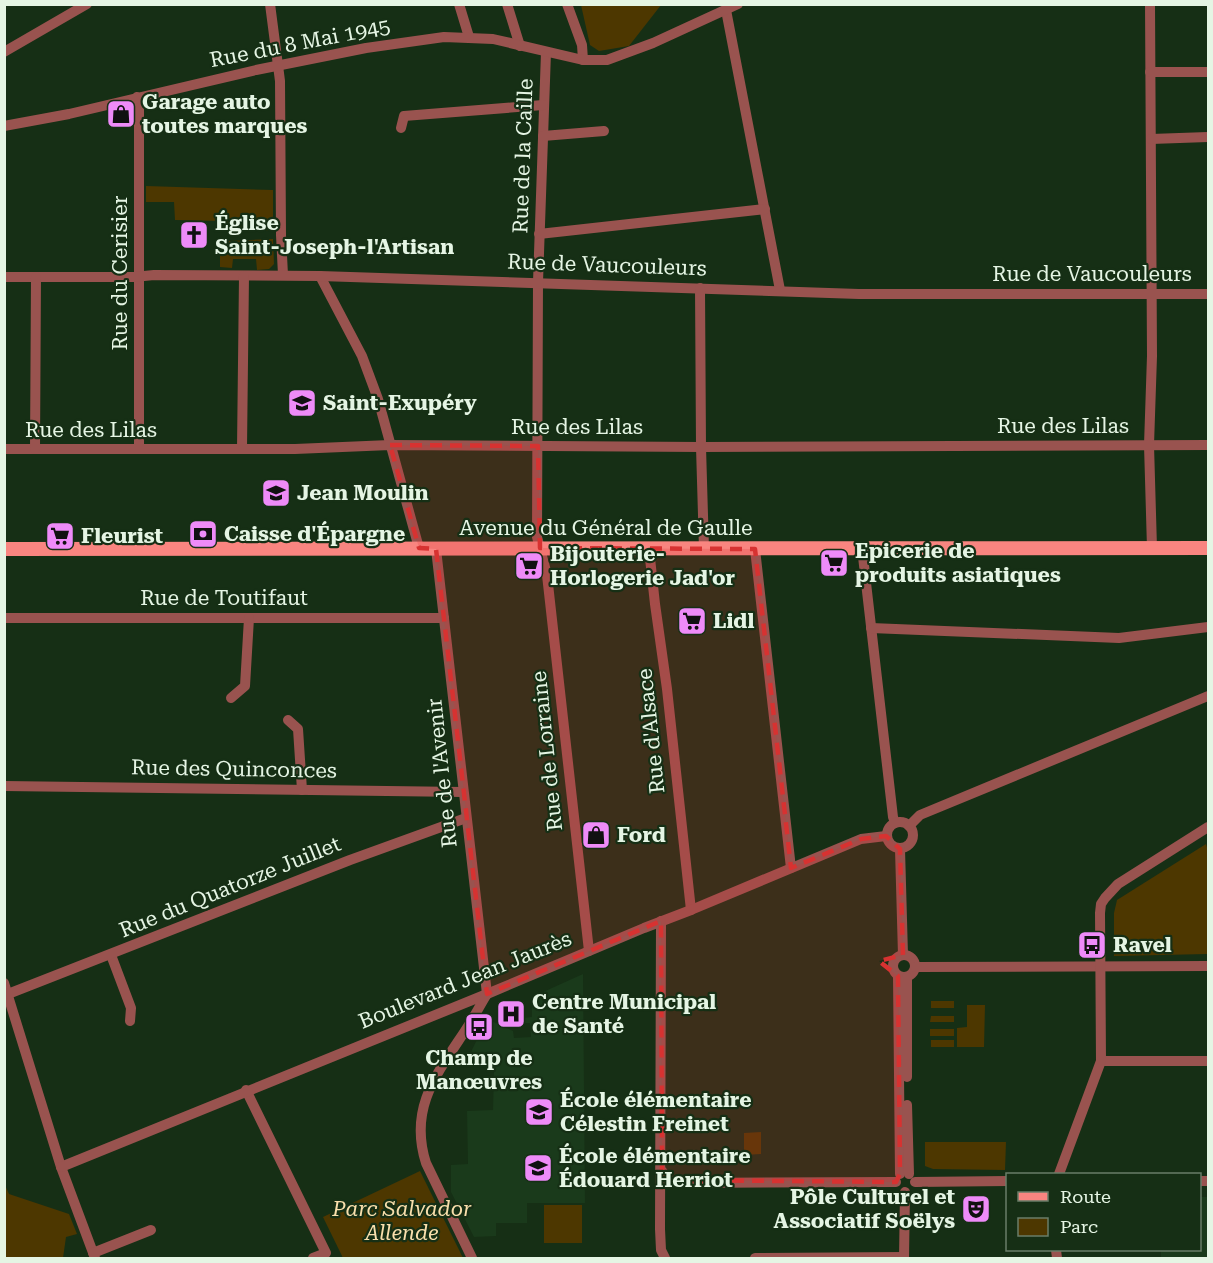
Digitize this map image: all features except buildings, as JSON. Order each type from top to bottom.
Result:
[{"type":"main road","name":"Avenue du Général de Gaulle","points":[[4,549],[1209,548]]},
{"type":"street","points":[[4,52],[87,4]]},
{"type":"street","points":[[270,4],[279,66],[283,275]]},
{"type":"street","points":[[459,4],[469,37]]},
{"type":"street","points":[[507,4],[520,46]]},
{"type":"street","points":[[567,4],[582,45],[583,60]]},
{"type":"street","name":"Rue du 8 Mai 1945","points":[[4,126],[69,114],[256,70],[366,48],[444,37],[493,39],[583,60],[607,60],[653,43],[738,4]]},
{"type":"street","points":[[1150,4],[1152,356],[1149,445],[1152,548]]},
{"type":"street","points":[[726,10],[780,290]]},
{"type":"street","name":"Rue de la Caille","points":[[541,548],[537,537],[538,282],[546,52]]},
{"type":"street","points":[[1150,72],[1209,72]]},
{"type":"street","name":"Rue du Cerisier","points":[[137,97],[139,108],[140,276],[139,449]]},
{"type":"street","points":[[401,128],[404,117],[543,105]]},
{"type":"street","points":[[543,136],[604,131]]},
{"type":"street","points":[[1151,139],[1209,137]]},
{"type":"street","points":[[539,234],[765,209]]},
{"type":"street","name":"Rue de Vaucouleurs","points":[[4,277],[283,275],[859,294],[1209,294]]},
{"type":"street","points":[[242,448],[244,276]]},
{"type":"street","points":[[320,276],[362,356],[378,399],[419,548]]},
{"type":"street","points":[[35,449],[36,277]]},
{"type":"street","points":[[700,288],[700,447],[704,549]]},
{"type":"street","name":"Rue des Lilas","points":[[4,449],[390,445],[700,447],[1209,445]]},
{"type":"street","name":"Rue de Lorraine","points":[[541,548],[547,575],[589,951]]},
{"type":"street","points":[[862,548],[895,823]]},
{"type":"street","name":"Rue de l'Avenir","points":[[436,549],[487,994]]},
{"type":"street","name":"Rue d'Alsace","points":[[649,549],[691,910]]},
{"type":"street","points":[[755,549],[791,868]]},
{"type":"street","name":"Rue de Toutifaut","points":[[4,618],[444,618]]},
{"type":"street","points":[[231,698],[245,686],[249,618]]},
{"type":"street","points":[[871,628],[1119,638],[1209,627]]},
{"type":"street","points":[[909,826],[920,815],[1209,696]]},
{"type":"street","points":[[288,720],[298,729],[302,790]]},
{"type":"street","name":"Rue des Quinconces","points":[[4,786],[463,792]]},
{"type":"street","name":"Rue du Quatorze Juillet","points":[[6,989],[111,954],[350,860],[466,818]]},
{"type":"street","points":[[903,822],[909,826],[913,834],[908,846],[900,849],[889,844],[886,836],[888,828],[895,823],[903,822]]},
{"type":"street","points":[[1059,1173],[1101,1061],[1099,968],[1101,904],[1118,884],[1209,827]]},
{"type":"street","name":"Boulevard Jean Jaurès","points":[[61,1167],[861,839],[886,836]]},
{"type":"street","points":[[900,849],[903,955]]},
{"type":"street","points":[[661,921],[660,1244],[665,1258]]},
{"type":"street","points":[[111,954],[131,1008],[130,1021]]},
{"type":"street","points":[[903,955],[912,958],[915,967],[912,973],[902,976],[894,972],[892,965],[896,958],[903,955]]},
{"type":"street","points":[[915,967],[1209,966]]},
{"type":"street","points":[[755,1258],[904,1258],[905,1192],[897,1188],[905,1178],[902,976]]},
{"type":"street","points":[[6,989],[61,1167],[94,1256],[151,1230]]},
{"type":"street","points":[[472,1258],[426,1163],[422,1149],[420,1124],[432,1081],[487,994]]},
{"type":"street","points":[[1101,1061],[1209,1061]]},
{"type":"street","points":[[246,1090],[326,1254],[313,1258]]},
{"type":"street","points":[[662,1171],[669,1180],[678,1184],[905,1178],[1006,1181]]},
{"type":"highlighted area","points":[[390,445],[538,446],[540,548],[755,549],[791,868],[861,839],[886,836],[900,849],[903,955],[879,961],[898,976],[900,1174],[896,1182],[669,1180],[662,1171],[661,921],[487,994],[436,549],[419,548]]},
{"type":"shaded area","points":[[583,974],[585,1203],[527,1203],[527,1223],[496,1223],[496,1236],[474,1237],[451,1192],[451,1165],[468,1164],[467,1111],[493,1110],[494,1072],[492,1072],[491,1056],[469,1056],[487,1019],[513,1031],[514,1038],[531,1037],[530,1023],[522,1023],[522,1018],[532,1017],[532,997]]},
{"type":"shaded area","points":[[1201,1197],[1208,1197],[1208,1258],[1161,1258],[1161,1251],[1201,1251]]},
{"type":"green space","points":[[581,4],[661,5],[629,46],[599,51],[590,45]]},
{"type":"green space","points":[[146,186],[273,190],[273,230],[229,231],[221,221],[175,220],[174,202],[146,202]]},
{"type":"green space","points":[[273,239],[274,264],[269,269],[257,270],[256,259],[233,259],[232,268],[220,267],[220,253],[229,241]]},
{"type":"green space","points":[[1206,844],[1208,851],[1208,954],[1114,956],[1114,913],[1117,900]]},
{"type":"green space","points":[[931,1001],[954,1001],[954,1008],[931,1008]]},
{"type":"green space","points":[[967,1005],[985,1005],[984,1047],[957,1047],[957,1028],[967,1027]]},
{"type":"green space","points":[[931,1016],[954,1016],[954,1022],[930,1022]]},
{"type":"green space","points":[[930,1029],[954,1029],[954,1036],[930,1036]]},
{"type":"green space","points":[[931,1040],[954,1040],[954,1047],[931,1047]]},
{"type":"green space","points":[[761,1132],[761,1154],[744,1155],[744,1133]]},
{"type":"green space","points":[[925,1142],[1006,1142],[1005,1170],[933,1169],[925,1166]]},
{"type":"green space","name":"Parc Salvador Allende","points":[[420,1171],[463,1258],[343,1258],[323,1217]]},
{"type":"green space","points":[[4,1183],[9,1194],[69,1214],[77,1234],[66,1237],[63,1258],[5,1258]]},
{"type":"green space","points":[[544,1205],[582,1205],[582,1243],[544,1243]]},
{"type":"place","name":"Garage auto toutes marques","points":[[121,114]]},
{"type":"place","name":"Église Saint-Joseph-l'Artisan","points":[[194,235]]},
{"type":"place","name":"Saint-Exupéry","points":[[302,403]]},
{"type":"place","name":"Jean Moulin","points":[[276,493]]},
{"type":"place","name":"Caisse d'Épargne","points":[[203,534]]},
{"type":"place","name":"Fleurist","points":[[60,536]]},
{"type":"place","name":"Epicerie de produits asiatiques","points":[[834,563]]},
{"type":"place","name":"Bijouterie- Horlogerie Jad'or","points":[[529,566]]},
{"type":"place","name":"Lidl","points":[[692,621]]},
{"type":"place","name":"Ford","points":[[596,835]]},
{"type":"place","name":"Ravel","points":[[1092,945]]},
{"type":"place","name":"Centre Municipal de Santé","points":[[511,1014]]},
{"type":"place","name":"Champ de Manœuvres","points":[[479,1027]]},
{"type":"place","name":"École élémentaire Célestin Freinet","points":[[539,1112]]},
{"type":"place","name":"École élémentaire Édouard Herriot","points":[[538,1168]]},
{"type":"place","name":"Pôle Culturel et Associatif Soëlys","points":[[976,1209]]}]
